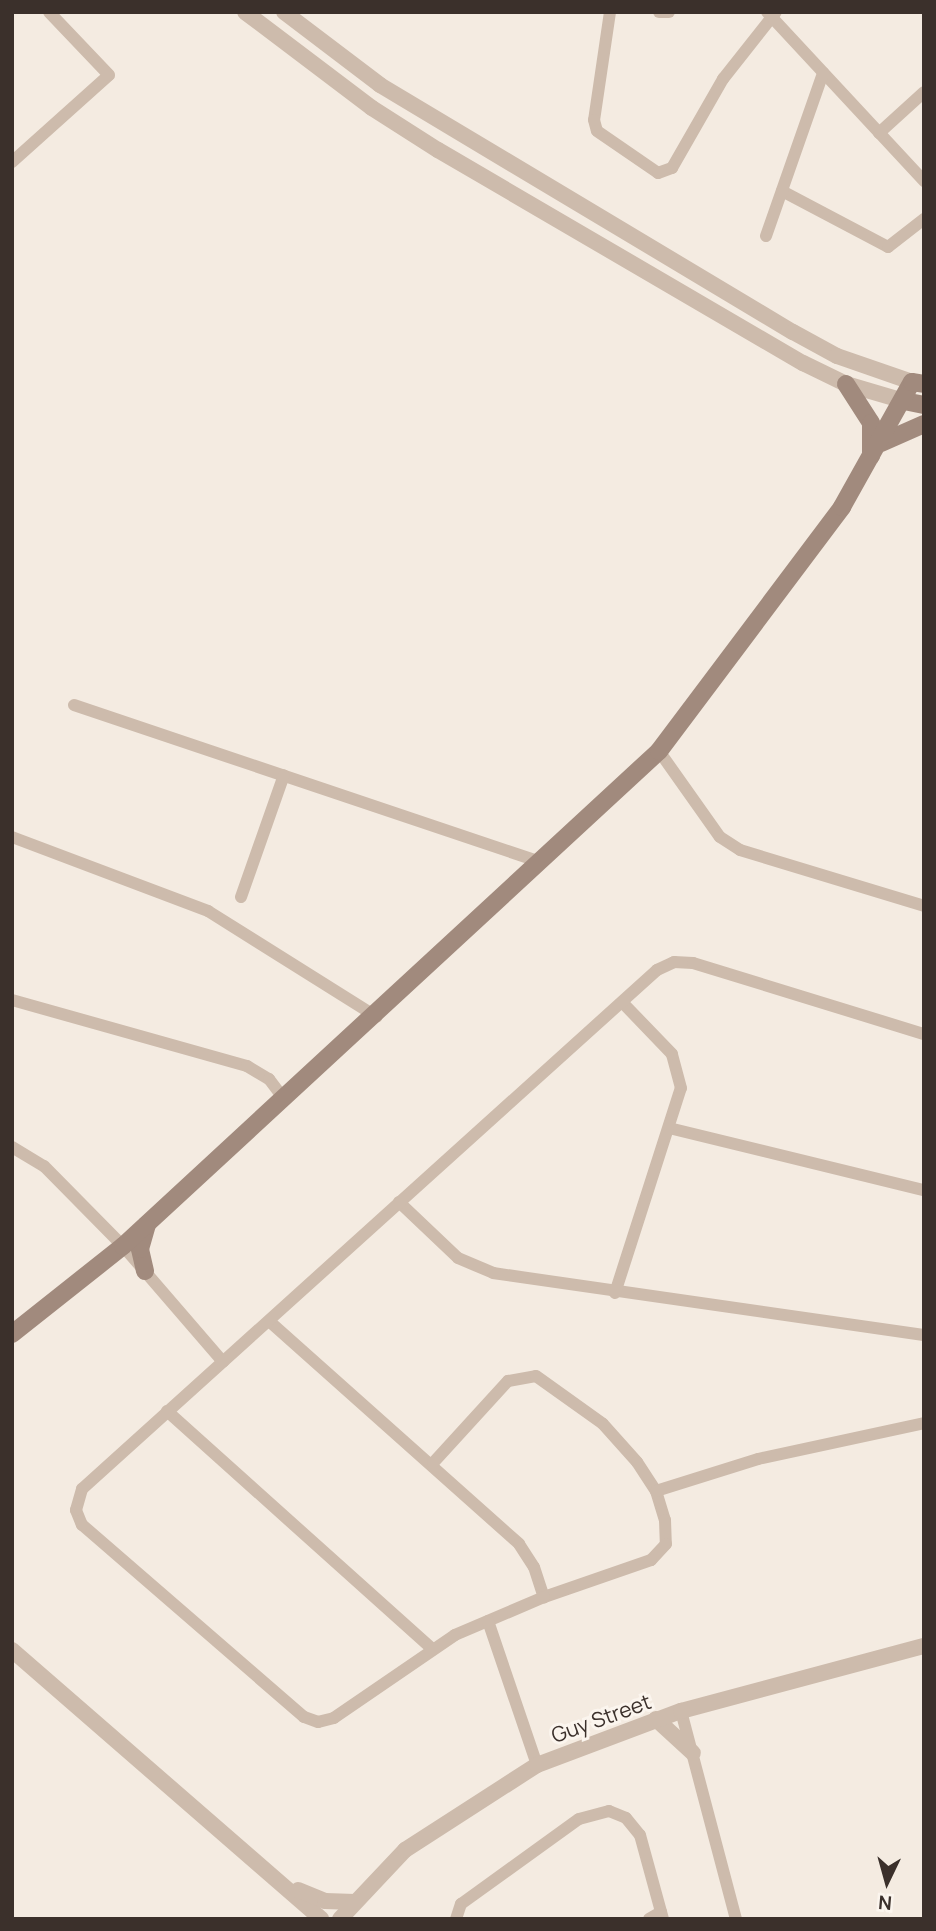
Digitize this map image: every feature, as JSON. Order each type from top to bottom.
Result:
[{"type":"main road","points":[[12,1334],[148,1224],[377,1017],[659,751],[702,700],[870,463],[904,401],[918,383]]},
{"type":"main road","points":[[846,384],[871,423],[870,463]]},
{"type":"main road","points":[[904,401],[924,405]]},
{"type":"main road","points":[[881,443],[924,424]]},
{"type":"main road","points":[[145,1271],[140,1249],[148,1224]]},
{"type":"street","points":[[12,162],[109,75],[49,12]]},
{"type":"street","points":[[245,12],[372,108],[438,150],[846,384],[904,401]]},
{"type":"street","points":[[284,12],[380,85],[445,126],[793,332],[847,360],[918,383]]},
{"type":"street","points":[[610,12],[594,120],[597,131],[658,173],[672,168],[730,68],[771,14],[822,73],[924,181]]},
{"type":"street","points":[[659,12],[669,12]]},
{"type":"street","points":[[766,236],[822,73]]},
{"type":"street","points":[[878,133],[924,92]]},
{"type":"street","points":[[782,191],[888,247],[924,219]]},
{"type":"street","points":[[74,705],[541,862]]},
{"type":"street","points":[[659,751],[720,837],[740,850],[924,906]]},
{"type":"street","points":[[241,897],[284,775]]},
{"type":"street","points":[[12,837],[208,912],[377,1017]]},
{"type":"street","points":[[433,1463],[508,1381],[526,1375],[548,1382],[603,1424],[656,1491],[667,1533],[660,1555],[544,1597],[431,1648],[334,1718],[311,1721],[82,1525],[76,1510],[82,1489],[657,970],[674,962],[693,963],[924,1034]]},
{"type":"street","points":[[12,1000],[247,1066],[269,1079],[285,1100]]},
{"type":"street","points":[[615,1293],[681,1088],[672,1054],[622,1002]]},
{"type":"street","points":[[669,1128],[924,1190]]},
{"type":"street","points":[[12,1147],[44,1166],[123,1246],[223,1362]]},
{"type":"street","points":[[399,1202],[472,1266],[615,1293],[924,1335]]},
{"type":"street","points":[[269,1321],[433,1463],[519,1544],[534,1567],[544,1597]]},
{"type":"street","points":[[167,1411],[431,1648]]},
{"type":"street","points":[[656,1491],[758,1459],[924,1423]]},
{"type":"street","points":[[488,1621],[537,1765]]},
{"type":"street","name":"Guy Street","points":[[340,1919],[405,1850],[537,1765],[681,1711],[924,1646]]},
{"type":"street","points":[[12,1650],[284,1882],[321,1919]]},
{"type":"street","points":[[681,1711],[736,1919]]},
{"type":"street","points":[[656,1720],[692,1753]]},
{"type":"street","points":[[456,1919],[461,1904],[579,1819],[609,1811],[626,1818],[640,1835],[662,1915],[649,1919]]},
{"type":"street","points":[[284,1882],[326,1901],[355,1902]]}]
